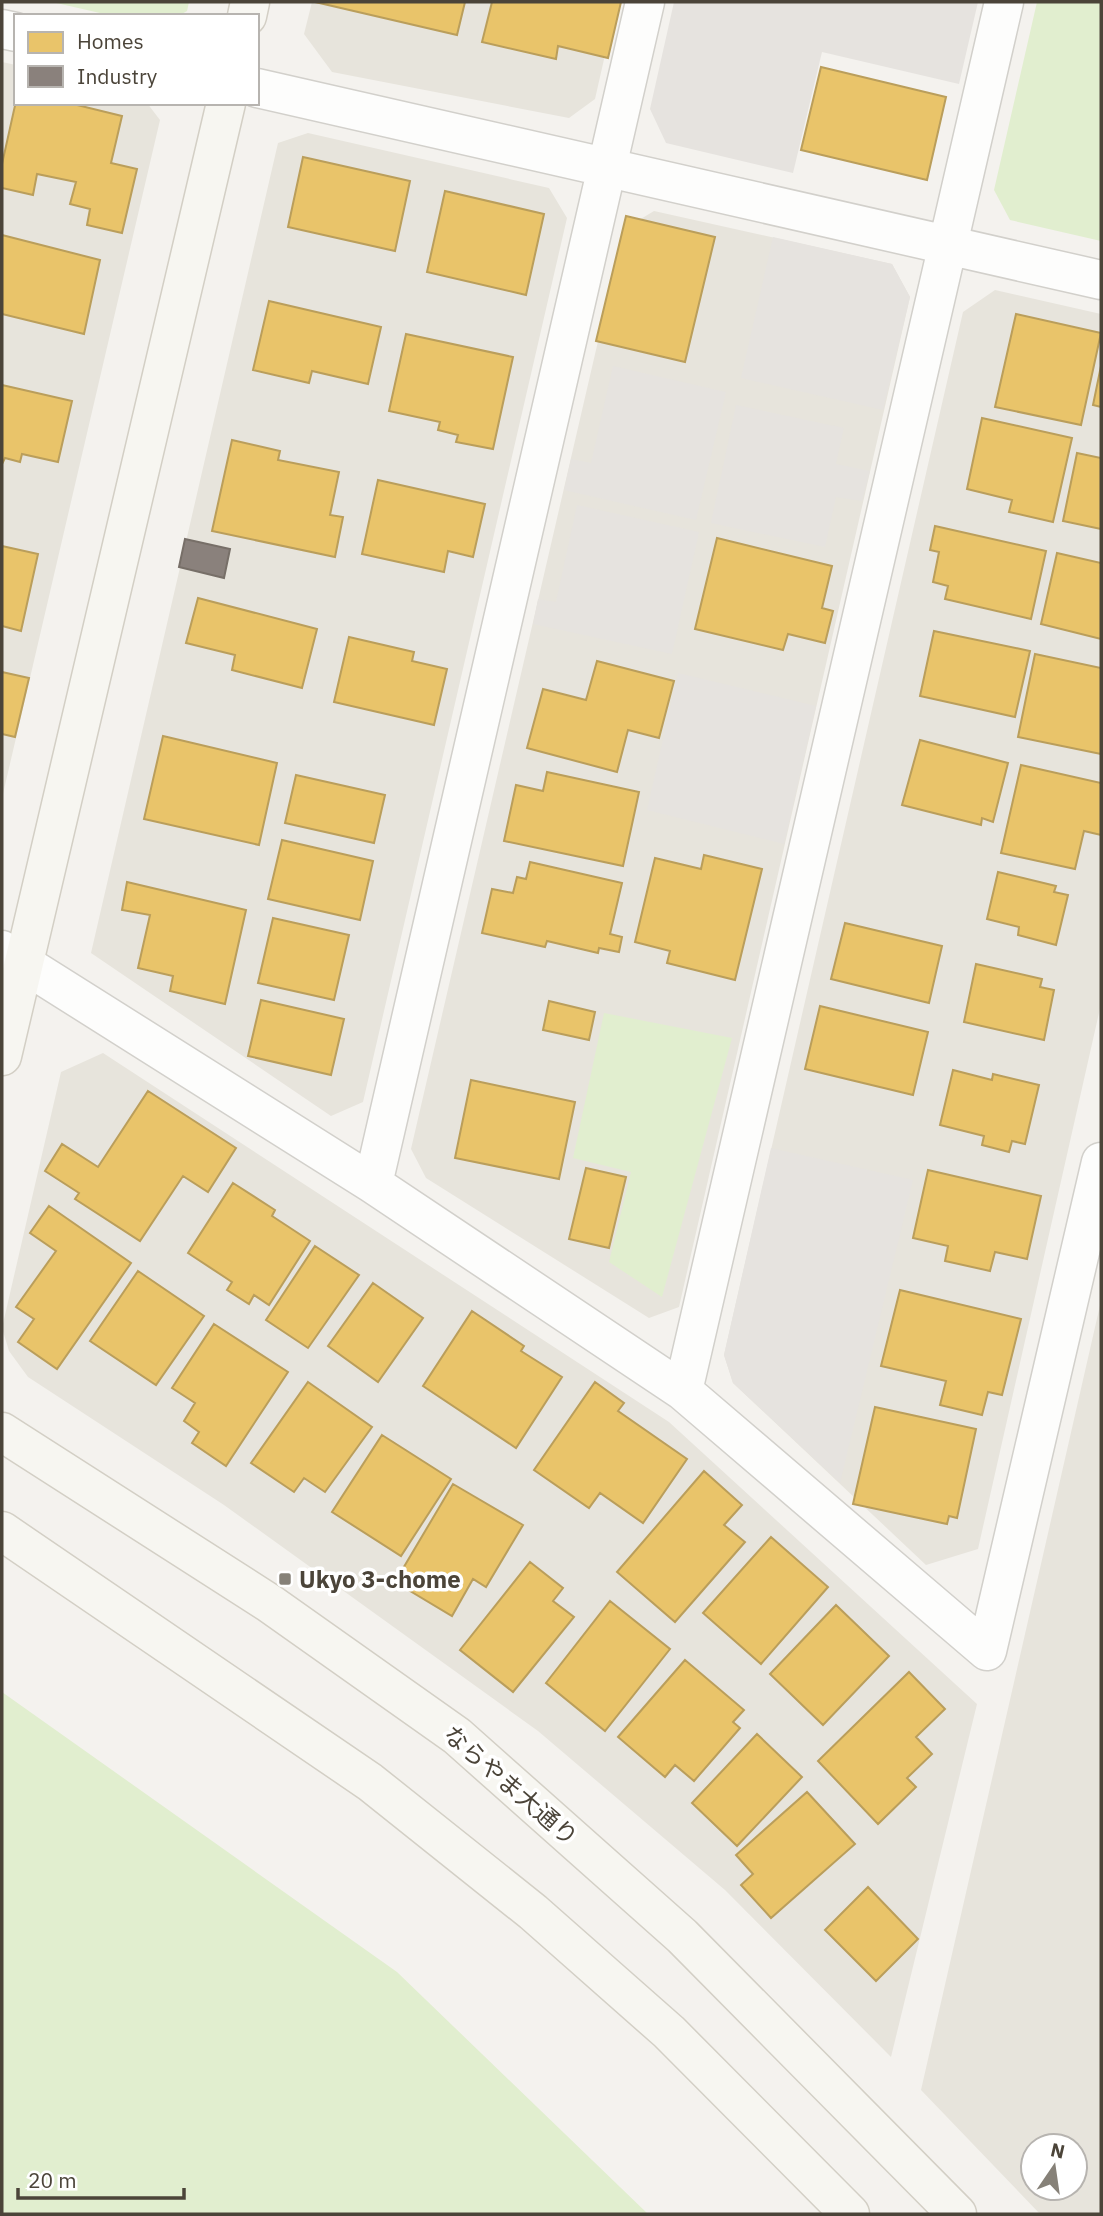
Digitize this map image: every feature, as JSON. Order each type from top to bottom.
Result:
[{"type":"street","points":[[373,1184],[645,2]]},
{"type":"street","points":[[683,1391],[950,245],[1004,2]]},
{"type":"street","points":[[259,88],[607,170],[1101,280]]},
{"type":"street","points":[[2,1056],[13,956],[226,105]]},
{"type":"street","points":[[13,956],[373,1184],[683,1391],[987,1651],[1101,1163]]},
{"type":"street","name":"ならやま大通り","points":[[2,1432],[269,1603],[457,1735],[682,1936],[957,2214]]},
{"type":"street","points":[[2,1531],[370,1782],[522,1903],[668,2032],[850,2214]]},
{"type":"shaded area","points":[[312,2],[617,2],[595,99],[569,118],[332,72],[304,34]]},
{"type":"shaded area","points":[[674,2],[978,2],[959,84],[822,52],[793,173],[666,143],[650,109]]},
{"type":"shaded area","points":[[2,62],[14,65],[14,105],[149,105],[160,120],[2,798]]},
{"type":"shaded area","points":[[308,133],[549,188],[567,218],[363,1102],[331,1116],[91,953],[278,143]]},
{"type":"shaded area","points":[[654,211],[892,264],[910,297],[679,1307],[649,1318],[426,1178],[411,1149],[624,229]]},
{"type":"shaded area","points":[[773,237],[892,264],[910,297],[883,410],[741,378]]},
{"type":"shaded area","points":[[995,290],[1101,314],[1101,1004],[978,1549],[926,1565],[733,1383],[724,1355],[963,312]]},
{"type":"shaded area","points":[[613,366],[726,392],[696,520],[564,490],[571,459],[591,463]]},
{"type":"shaded area","points":[[736,405],[844,428],[836,464],[870,471],[862,501],[836,497],[825,547],[711,523]]},
{"type":"shaded area","points":[[577,505],[699,532],[672,654],[533,624],[538,599],[556,602]]},
{"type":"shaded area","points":[[678,673],[816,706],[784,844],[647,810]]},
{"type":"shaded area","points":[[103,1053],[669,1422],[977,1704],[891,2057],[725,1890],[538,1731],[224,1505],[28,1377],[9,1351],[2,1328],[61,1072]]},
{"type":"shaded area","points":[[771,1148],[913,1180],[840,1483],[733,1383],[724,1355]]},
{"type":"shaded area","points":[[1101,1301],[1101,2214],[1040,2214],[1028,2202],[1089,2202],[1089,2132],[1019,2132],[1019,2192],[921,2090]]},
{"type":"green space","points":[[52,2],[189,2],[187,11],[182,14],[104,14]]},
{"type":"green space","points":[[1037,2],[1101,2],[1101,241],[1010,220],[994,190]]},
{"type":"green space","points":[[604,1013],[732,1038],[662,1297],[609,1262],[631,1172],[573,1158]]},
{"type":"green space","points":[[2,1692],[397,1972],[648,2214],[2,2214]]},
{"type":"building: Homes","points":[[315,2],[465,2],[457,35]]},
{"type":"building: Homes","points":[[492,2],[621,2],[608,58],[558,46],[556,59],[482,42]]},
{"type":"building: Homes","points":[[821,67],[946,97],[927,180],[801,150]]},
{"type":"building: Homes","points":[[15,105],[77,105],[122,116],[111,163],[137,169],[122,233],[87,225],[90,209],[70,204],[76,182],[37,174],[33,195],[2,188],[2,164]]},
{"type":"building: Homes","points":[[303,157],[410,181],[395,251],[288,227]]},
{"type":"building: Homes","points":[[445,191],[544,214],[526,295],[427,272]]},
{"type":"building: Homes","points":[[626,216],[715,237],[685,362],[596,341]]},
{"type":"building: Homes","points":[[2,235],[100,260],[84,334],[2,314]]},
{"type":"building: Homes","points":[[269,301],[381,327],[368,384],[312,371],[309,383],[253,370]]},
{"type":"building: Homes","points":[[1016,314],[1101,333],[1081,425],[995,407]]},
{"type":"building: Homes","points":[[406,334],[513,357],[493,449],[456,442],[458,435],[438,430],[440,422],[389,411]]},
{"type":"building: Homes","points":[[1101,366],[1101,407],[1093,405]]},
{"type":"building: Homes","points":[[2,385],[72,401],[58,462],[22,454],[20,462],[5,458],[2,464]]},
{"type":"building: Homes","points":[[982,418],[1072,438],[1053,522],[1009,512],[1012,500],[967,489]]},
{"type":"building: Homes","points":[[232,440],[280,451],[278,460],[339,472],[330,515],[343,517],[335,557],[212,531]]},
{"type":"building: Homes","points":[[1077,453],[1101,458],[1101,529],[1063,521]]},
{"type":"building: Homes","points":[[378,480],[485,504],[473,557],[448,551],[444,572],[362,554]]},
{"type":"building: Homes","points":[[935,526],[1046,551],[1031,619],[945,599],[948,586],[933,582],[939,552],[930,550]]},
{"type":"building: Homes","points":[[717,538],[832,566],[822,608],[833,611],[825,643],[788,634],[783,650],[695,629]]},
{"type":"building: Homes","points":[[2,546],[38,554],[21,631],[2,626]]},
{"type":"building: Homes","points":[[1057,553],[1101,563],[1101,639],[1041,624]]},
{"type":"building: Homes","points":[[198,598],[317,629],[302,688],[232,670],[235,655],[186,643]]},
{"type":"building: Homes","points":[[934,631],[1030,651],[1015,717],[920,696]]},
{"type":"building: Homes","points":[[349,637],[414,652],[412,661],[447,669],[434,725],[334,702]]},
{"type":"building: Homes","points":[[1035,654],[1101,668],[1101,754],[1018,737]]},
{"type":"building: Homes","points":[[597,661],[674,681],[659,738],[628,730],[617,772],[527,748],[543,689],[586,700]]},
{"type":"building: Homes","points":[[2,672],[29,678],[15,737],[2,734]]},
{"type":"building: Homes","points":[[163,736],[277,763],[259,845],[144,819]]},
{"type":"building: Homes","points":[[920,740],[1008,763],[993,822],[982,818],[981,825],[902,805]]},
{"type":"building: Homes","points":[[1021,765],[1101,783],[1101,835],[1084,831],[1075,869],[1001,853]]},
{"type":"building: Homes","points":[[547,772],[639,792],[623,866],[504,841],[516,785],[543,791]]},
{"type":"building: Homes","points":[[296,775],[385,795],[374,843],[285,823]]},
{"type":"building: Homes","points":[[282,840],[373,861],[360,920],[268,899]]},
{"type":"building: Homes","points":[[704,855],[762,869],[735,980],[667,963],[670,951],[635,942],[655,858],[701,869]]},
{"type":"building: Homes","points":[[530,862],[622,883],[610,934],[622,937],[619,952],[599,948],[598,953],[547,941],[545,947],[482,933],[492,889],[513,893],[517,877],[526,879]]},
{"type":"building: Homes","points":[[998,872],[1056,886],[1054,892],[1068,895],[1056,945],[1018,935],[1019,927],[987,919]]},
{"type":"building: Homes","points":[[127,882],[246,910],[225,1004],[170,991],[173,976],[138,968],[150,915],[122,910]]},
{"type":"building: Homes","points":[[273,918],[349,935],[334,1000],[258,983]]},
{"type":"building: Homes","points":[[845,923],[942,946],[929,1003],[831,979]]},
{"type":"building: Homes","points":[[976,964],[1042,979],[1040,987],[1054,990],[1044,1040],[964,1022]]},
{"type":"building: Homes","points":[[261,1000],[344,1019],[331,1075],[248,1056]]},
{"type":"building: Homes","points":[[549,1001],[595,1012],[589,1040],[543,1030]]},
{"type":"building: Homes","points":[[820,1006],[928,1032],[913,1095],[805,1069]]},
{"type":"building: Homes","points":[[953,1070],[992,1080],[993,1074],[1039,1085],[1025,1144],[1012,1141],[1009,1152],[982,1145],[984,1136],[940,1125]]},
{"type":"building: Homes","points":[[471,1080],[575,1102],[559,1179],[455,1158]]},
{"type":"building: Homes","points":[[148,1091],[236,1148],[208,1192],[183,1176],[140,1241],[75,1199],[79,1193],[45,1171],[62,1144],[98,1167]]},
{"type":"building: Homes","points":[[586,1168],[626,1177],[609,1248],[569,1239]]},
{"type":"building: Homes","points":[[928,1170],[1041,1196],[1027,1259],[995,1252],[990,1271],[945,1261],[948,1246],[913,1238]]},
{"type":"building: Homes","points":[[233,1183],[275,1210],[272,1216],[310,1241],[269,1305],[254,1295],[249,1304],[227,1290],[232,1282],[188,1253]]},
{"type":"building: Homes","points":[[49,1206],[131,1263],[57,1369],[18,1342],[34,1319],[16,1307],[56,1251],[30,1233]]},
{"type":"building: Homes","points":[[315,1246],[359,1275],[308,1348],[266,1320]]},
{"type":"building: Homes","points":[[138,1271],[204,1316],[156,1385],[90,1341]]},
{"type":"building: Homes","points":[[373,1283],[423,1318],[378,1382],[328,1346]]},
{"type":"building: Homes","points":[[900,1290],[1021,1319],[1002,1395],[988,1392],[982,1415],[940,1405],[946,1381],[881,1366]]},
{"type":"building: Homes","points":[[472,1311],[524,1346],[521,1351],[562,1377],[516,1448],[423,1386]]},
{"type":"building: Homes","points":[[214,1324],[288,1372],[226,1466],[192,1443],[199,1432],[184,1421],[195,1403],[172,1388]]},
{"type":"building: Homes","points":[[308,1382],[372,1427],[325,1492],[304,1478],[294,1492],[251,1463]]},
{"type":"building: Homes","points":[[595,1382],[624,1403],[618,1411],[687,1459],[643,1523],[600,1493],[589,1508],[534,1470]]},
{"type":"building: Homes","points":[[875,1407],[976,1429],[957,1518],[949,1516],[947,1524],[853,1504]]},
{"type":"building: Homes","points":[[382,1435],[451,1479],[401,1556],[332,1512]]},
{"type":"building: Homes","points":[[704,1471],[742,1505],[724,1525],[745,1542],[675,1622],[617,1572]]},
{"type":"building: Homes","points":[[453,1484],[523,1525],[486,1587],[473,1579],[452,1616],[395,1582]]},
{"type":"building: Homes","points":[[771,1537],[828,1587],[761,1664],[703,1613]]},
{"type":"building: Homes","points":[[530,1562],[563,1588],[553,1601],[574,1617],[513,1692],[460,1650]]},
{"type":"building: Homes","points":[[610,1601],[670,1649],[605,1731],[546,1683]]},
{"type":"building: Homes","points":[[836,1605],[889,1656],[823,1725],[770,1674]]},
{"type":"building: Homes","points":[[685,1660],[744,1710],[733,1722],[740,1728],[694,1781],[675,1765],[665,1777],[618,1737]]},
{"type":"building: Homes","points":[[909,1672],[945,1709],[916,1737],[932,1754],[907,1778],[916,1787],[878,1824],[818,1761]]},
{"type":"building: Homes","points":[[757,1734],[802,1777],[737,1846],[692,1803]]},
{"type":"building: Homes","points":[[807,1792],[855,1844],[771,1918],[741,1885],[753,1874],[736,1855]]},
{"type":"building: Homes","points":[[868,1887],[918,1939],[876,1981],[825,1930]]},
{"type":"building: Industry","points":[[185,539],[230,549],[224,578],[179,567]]},
{"type":"place","name":"Ukyo 3-chome","points":[[285,1579]]}]
